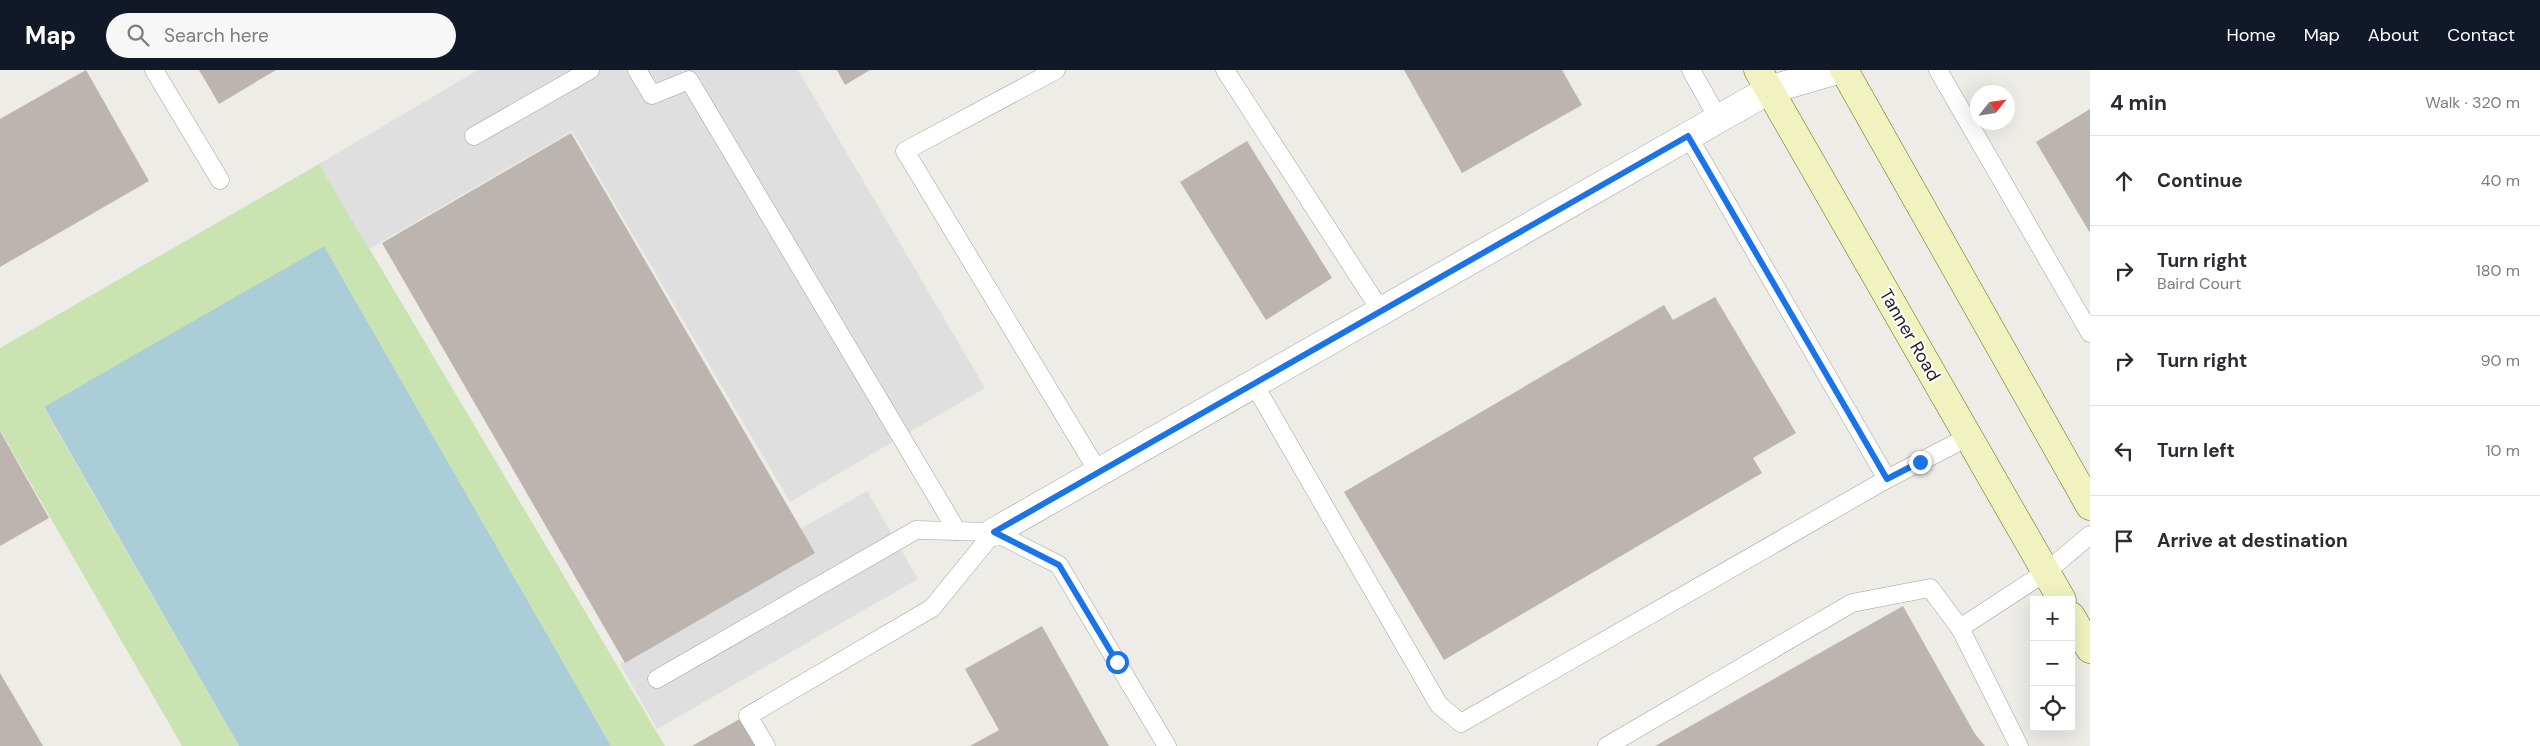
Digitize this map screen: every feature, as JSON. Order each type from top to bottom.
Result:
[{"type":"main road","points":[[1844,70],[2090,506]]},
{"type":"main road","name":"Tanner Road","points":[[1764,80],[2060,596]]},
{"type":"main road","points":[[2075,623],[2090,649]]},
{"type":"street","points":[[994,532],[1688,136],[1718,118],[1764,80],[1837,70]]},
{"type":"lane","points":[[154,70],[220,180]]},
{"type":"lane","points":[[474,136],[590,70]]},
{"type":"lane","points":[[637,70],[652,95],[689,80],[957,531]]},
{"type":"lane","points":[[1056,70],[905,151],[1099,473]]},
{"type":"lane","points":[[1225,70],[1381,311]]},
{"type":"lane","points":[[1690,70],[1718,118]]},
{"type":"lane","points":[[1938,70],[2090,333]]},
{"type":"lane","points":[[1688,136],[1887,479]]},
{"type":"lane","points":[[1254,384],[1439,705],[1460,723],[1887,479],[1968,437]]},
{"type":"lane","points":[[657,679],[916,530],[994,532],[1059,565],[1167,746]]},
{"type":"lane","points":[[766,746],[748,716],[932,608],[994,532]]},
{"type":"lane","points":[[1960,628],[2046,572],[2090,536]]},
{"type":"lane","points":[[1607,746],[1852,603],[1930,588],[1960,628],[2019,746]]},
{"type":"green space","points":[[319,164],[665,746],[611,746],[324,246],[44,408],[239,746],[182,746],[0,430],[0,348]]},
{"type":"shaded area","points":[[478,70],[798,70],[985,388],[790,502],[572,131],[369,249],[319,164]]},
{"type":"shaded area","points":[[867,491],[918,579],[657,729],[620,664],[814,553],[800,529]]},
{"type":"water","points":[[324,246],[611,746],[239,746],[44,407]]},
{"type":"building","points":[[86,70],[149,181],[0,267],[0,119]]},
{"type":"building","points":[[199,70],[276,70],[219,104]]},
{"type":"building","points":[[837,70],[870,70],[845,85]]},
{"type":"building","points":[[1404,70],[1562,70],[1582,105],[1462,173]]},
{"type":"building","points":[[2090,109],[2090,233],[2036,142]]},
{"type":"building","points":[[571,133],[815,553],[625,663],[382,243]]},
{"type":"building","points":[[1247,141],[1332,278],[1266,320],[1180,182]]},
{"type":"building","points":[[1715,297],[1796,433],[1753,458],[1762,473],[1444,660],[1344,492],[1664,305],[1673,320]]},
{"type":"building","points":[[0,431],[49,518],[0,546]]},
{"type":"building","points":[[1903,606],[1975,734],[1985,746],[1655,746]]},
{"type":"building","points":[[1042,626],[1109,746],[970,746],[999,730],[965,669]]},
{"type":"building","points":[[0,673],[43,746],[0,746]]},
{"type":"building","points":[[745,716],[762,746],[692,746]]},
{"type":"route","points":[[1117,662],[1059,565],[994,532],[1688,136],[1887,479],[1920,462]]}]
